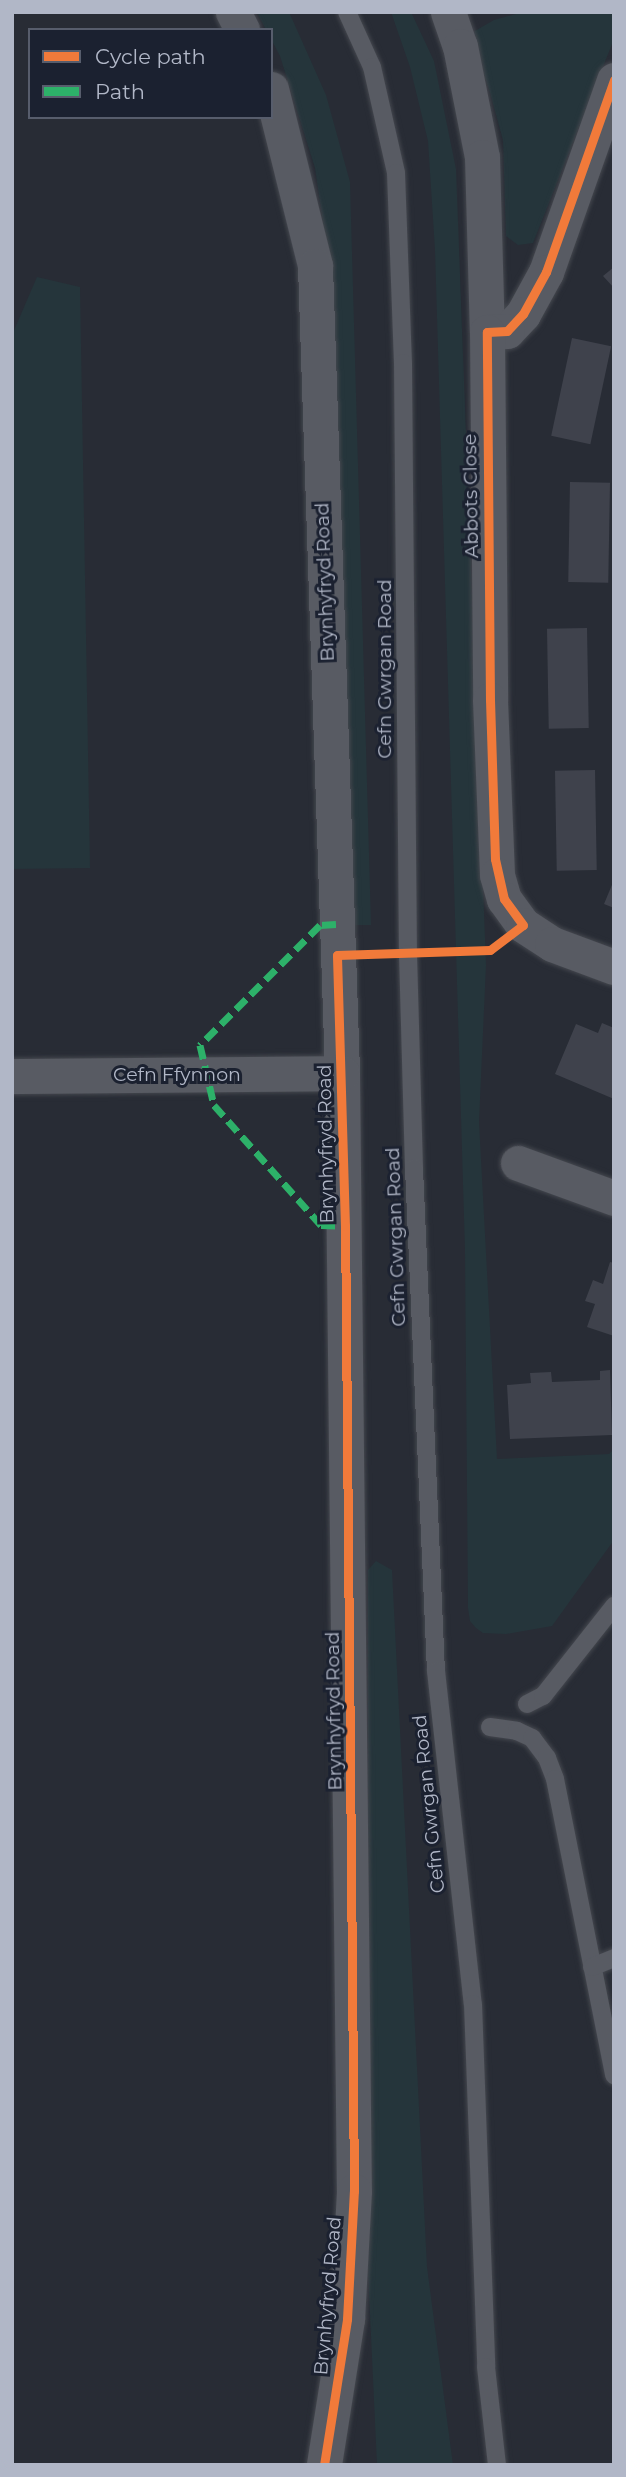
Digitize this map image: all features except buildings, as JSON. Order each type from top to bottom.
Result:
[{"type":"street","points":[[233,12],[241,28]]},
{"type":"street","name":"Abbots Close","points":[[448,12],[460,46],[482,156],[487,332],[490,700],[496,875],[504,899],[523,925],[552,944],[614,967]]},
{"type":"street","points":[[487,332],[507,331],[523,314],[546,272],[611,95]]},
{"type":"street","name":"Brynhyfryd Road","points":[[273,97],[315,266],[342,1073],[354,2191],[347,2319],[324,2465]]},
{"type":"street","name":"Cefn Ffynnon","points":[[12,1076],[342,1073]]},
{"type":"street","points":[[518,1163],[612,1194]]},
{"type":"lane","name":"Cefn Gwrgan Road","points":[[346,12],[372,66],[396,173],[403,363],[408,954],[417,1249],[436,1671],[472,2004],[486,2367],[497,2465]]},
{"type":"lane","points":[[527,1704],[543,1696],[614,1606]]},
{"type":"lane","points":[[490,1727],[517,1731],[531,1738],[547,1758],[564,1818],[614,2075]]},
{"type":"lane","points":[[592,1967],[614,1958]]},
{"type":"shaded area","points":[[257,12],[289,12],[326,95],[350,182],[371,925],[353,925],[331,277],[315,168],[280,56],[273,43],[273,28],[265,28]]},
{"type":"shaded area","points":[[391,12],[411,12],[434,61],[456,169],[486,965],[479,1122],[497,1459],[609,1454],[614,1449],[614,1540],[552,1626],[506,1634],[483,1633],[470,1621],[468,1608],[465,1250],[435,250],[428,141],[410,67]]},
{"type":"shaded area","points":[[523,12],[614,12],[614,39],[533,243],[518,245],[506,236],[503,140],[489,89],[472,43],[473,32],[494,20]]},
{"type":"shaded area","points":[[37,277],[80,287],[90,868],[12,869],[12,335]]},
{"type":"shaded area","points":[[376,1561],[392,1570],[427,2267],[453,2465],[377,2465],[368,2271],[368,1570]]},
{"type":"marked path","points":[[336,924],[320,925],[200,1045],[214,1105],[321,1225],[345,1226]]},
{"type":"cycle path","points":[[324,2465],[347,2319],[354,2191],[345,1226],[337,955],[490,950],[523,925],[504,899],[495,859],[490,700],[487,332],[507,331],[523,314],[546,272],[614,80]]}]
